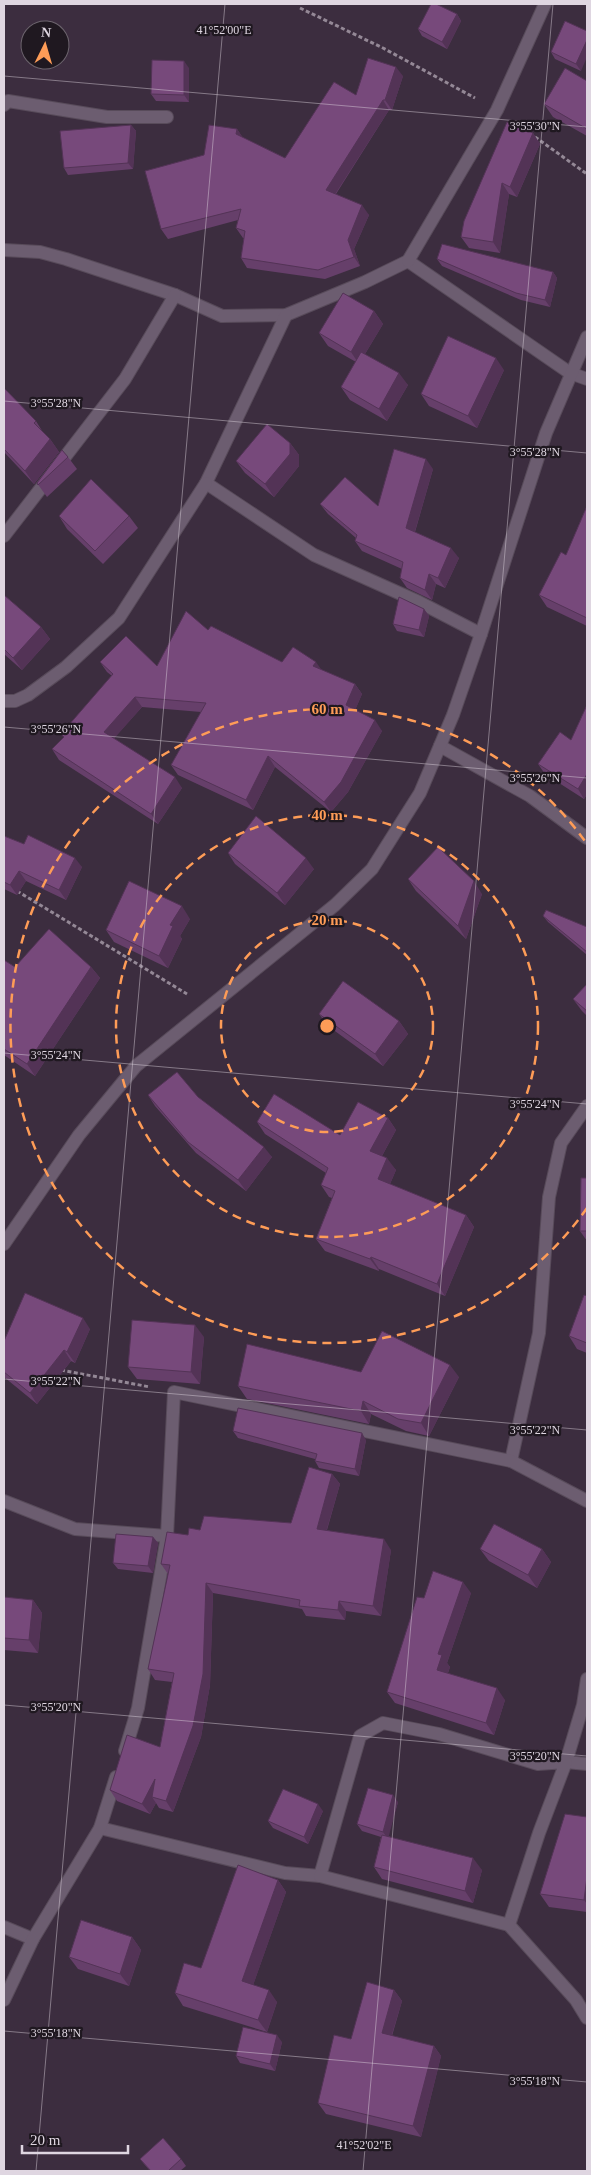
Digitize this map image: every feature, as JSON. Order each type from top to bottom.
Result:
[{"type":"street","points":[[4,250],[40,252],[175,295],[222,316],[286,315],[366,282],[408,261],[497,110],[545,4]]},
{"type":"street","points":[[4,105],[8,101],[106,117],[167,117]]},
{"type":"street","points":[[408,261],[570,373],[587,378]]},
{"type":"street","points":[[4,536],[125,379],[175,295]]},
{"type":"street","points":[[4,701],[15,701],[28,695],[66,667],[119,618],[206,483],[286,315]]},
{"type":"street","points":[[4,1244],[9,1228],[79,1135],[136,1066],[334,905],[372,869],[420,793],[440,746],[481,634],[546,433],[587,337]]},
{"type":"street","points":[[206,483],[314,555],[419,602],[481,634]]},
{"type":"street","points":[[440,746],[530,796],[587,838]]},
{"type":"street","points":[[511,1460],[539,1333],[549,1197],[561,1143],[587,1106]]},
{"type":"street","points":[[4,2000],[33,1938],[100,1828],[138,1708],[167,1536],[174,1392],[511,1460],[587,1501]]},
{"type":"street","points":[[4,1501],[76,1529],[167,1536]]},
{"type":"street","points":[[509,1925],[539,1833],[566,1762],[583,1705],[587,1679]]},
{"type":"street","points":[[320,1876],[360,1736],[383,1723],[439,1734],[538,1764],[566,1762],[587,1764]]},
{"type":"street","points":[[100,1828],[285,1873],[320,1876],[509,1925],[576,2000],[587,2018]]},
{"type":"street","points":[[4,1927],[33,1938]]},
{"type":"path","points":[[300,8],[383,48],[497,110],[587,174]]},
{"type":"path","points":[[12,888],[208,1007]]},
{"type":"path","points":[[56,1369],[174,1392]]},
{"type":"building","points":[[431,4],[436,4],[457,14],[442,42],[418,29]]},
{"type":"building","points":[[565,21],[587,31],[587,40],[576,64],[551,52]]},
{"type":"building","points":[[368,58],[396,67],[385,100],[383,100],[326,190],[362,205],[348,240],[354,257],[318,270],[241,258],[245,231],[236,228],[241,209],[161,229],[145,171],[204,155],[209,125],[237,129],[236,134],[285,158],[334,82],[356,95]]},
{"type":"building","points":[[152,60],[184,61],[184,95],[151,94]]},
{"type":"building","points":[[565,68],[587,81],[587,129],[544,104]]},
{"type":"building","points":[[507,122],[533,133],[510,187],[502,183],[493,242],[461,237],[464,221]]},
{"type":"building","points":[[131,125],[128,163],[64,168],[60,131]]},
{"type":"building","points":[[442,244],[553,272],[545,300],[516,293],[437,259]]},
{"type":"building","points":[[343,293],[374,311],[351,352],[319,333]]},
{"type":"building","points":[[448,336],[496,358],[468,416],[421,394]]},
{"type":"building","points":[[361,352],[399,373],[379,409],[341,387]]},
{"type":"building","points":[[4,388],[36,421],[34,423],[50,439],[25,471],[4,449]]},
{"type":"building","points":[[267,424],[290,443],[290,454],[265,484],[236,461]]},
{"type":"building","points":[[394,449],[426,459],[406,528],[451,548],[438,578],[429,574],[425,590],[400,578],[403,562],[355,541],[357,535],[320,504],[345,477],[378,506]]},
{"type":"building","points":[[62,450],[68,457],[38,485],[37,483]]},
{"type":"building","points":[[91,479],[129,516],[95,551],[59,516]]},
{"type":"building","points":[[587,506],[587,618],[539,595],[561,552],[566,555]]},
{"type":"building","points":[[4,595],[41,627],[13,658],[4,649]]},
{"type":"building","points":[[399,597],[424,609],[419,630],[393,624]]},
{"type":"building","points":[[186,611],[208,630],[211,626],[282,662],[293,647],[316,662],[313,666],[355,684],[346,705],[375,720],[341,782],[324,802],[268,756],[246,800],[171,765],[206,703],[135,697],[104,732],[175,777],[151,814],[52,749],[64,737],[61,734],[113,674],[100,662],[126,636],[157,666]]},
{"type":"building","points":[[587,705],[587,774],[578,789],[538,764],[560,732],[571,740]]},
{"type":"building","points":[[256,816],[306,858],[277,893],[228,853]]},
{"type":"building","points":[[28,835],[75,858],[59,890],[19,871],[10,885],[4,882],[4,836],[24,844]]},
{"type":"building","points":[[438,847],[474,881],[458,926],[408,879]]},
{"type":"building","points":[[129,881],[182,906],[170,925],[173,926],[159,956],[106,930]]},
{"type":"building","points":[[546,910],[587,927],[587,952],[543,916]]},
{"type":"building","points":[[49,929],[91,967],[27,1064],[4,1049],[4,960],[15,967]]},
{"type":"building","points":[[343,981],[399,1021],[375,1054],[319,1014]]},
{"type":"building","points":[[587,984],[587,1011],[573,999]]},
{"type":"building","points":[[177,1072],[198,1097],[264,1147],[238,1180],[188,1142],[148,1095]]},
{"type":"building","points":[[274,1094],[340,1135],[358,1102],[388,1118],[370,1151],[387,1158],[378,1179],[466,1215],[437,1284],[371,1257],[370,1259],[316,1239],[335,1191],[321,1185],[328,1168],[257,1122]]},
{"type":"building","points":[[581,1178],[587,1178],[587,1231],[580,1231]]},
{"type":"building","points":[[25,1293],[83,1318],[67,1352],[64,1350],[30,1393],[4,1372],[4,1341]]},
{"type":"building","points":[[584,1295],[587,1296],[587,1343],[569,1336]]},
{"type":"building","points":[[132,1320],[195,1325],[191,1372],[128,1367]]},
{"type":"building","points":[[382,1331],[450,1365],[421,1423],[398,1419],[363,1401],[361,1411],[238,1386],[247,1344],[361,1372]]},
{"type":"building","points":[[238,1408],[362,1433],[355,1469],[315,1461],[317,1454],[233,1431]]},
{"type":"building","points":[[309,1467],[332,1474],[317,1529],[384,1539],[373,1606],[339,1601],[338,1610],[299,1606],[300,1600],[206,1583],[203,1674],[193,1726],[166,1801],[152,1797],[155,1779],[142,1804],[110,1790],[127,1735],[160,1747],[174,1673],[148,1669],[170,1565],[161,1564],[167,1532],[188,1535],[189,1528],[200,1530],[204,1516],[291,1523]]},
{"type":"building","points":[[494,1524],[542,1549],[528,1575],[480,1549]]},
{"type":"building","points":[[116,1534],[153,1537],[148,1566],[113,1563]]},
{"type":"building","points":[[433,1571],[463,1582],[438,1654],[442,1655],[437,1670],[497,1688],[486,1723],[387,1692],[417,1597],[424,1598]]},
{"type":"building","points":[[4,1597],[33,1600],[29,1640],[4,1638]]},
{"type":"building","points":[[368,1788],[393,1795],[383,1832],[357,1824]]},
{"type":"building","points":[[283,1789],[318,1804],[304,1837],[268,1821]]},
{"type":"building","points":[[565,1814],[587,1817],[587,1877],[584,1900],[540,1894]]},
{"type":"building","points":[[382,1835],[473,1858],[465,1891],[374,1867]]},
{"type":"building","points":[[238,1865],[278,1880],[242,1981],[269,1990],[258,2020],[175,1993],[184,1963],[201,1968]]},
{"type":"building","points":[[81,1920],[132,1937],[120,1974],[69,1957]]},
{"type":"building","points":[[367,1982],[394,1990],[382,2033],[434,2046],[413,2126],[318,2103],[334,2035],[351,2039]]},
{"type":"building","points":[[243,2027],[277,2035],[270,2064],[236,2056]]},
{"type":"building","points":[[163,2138],[181,2159],[168,2171],[151,2171],[140,2159]]}]
